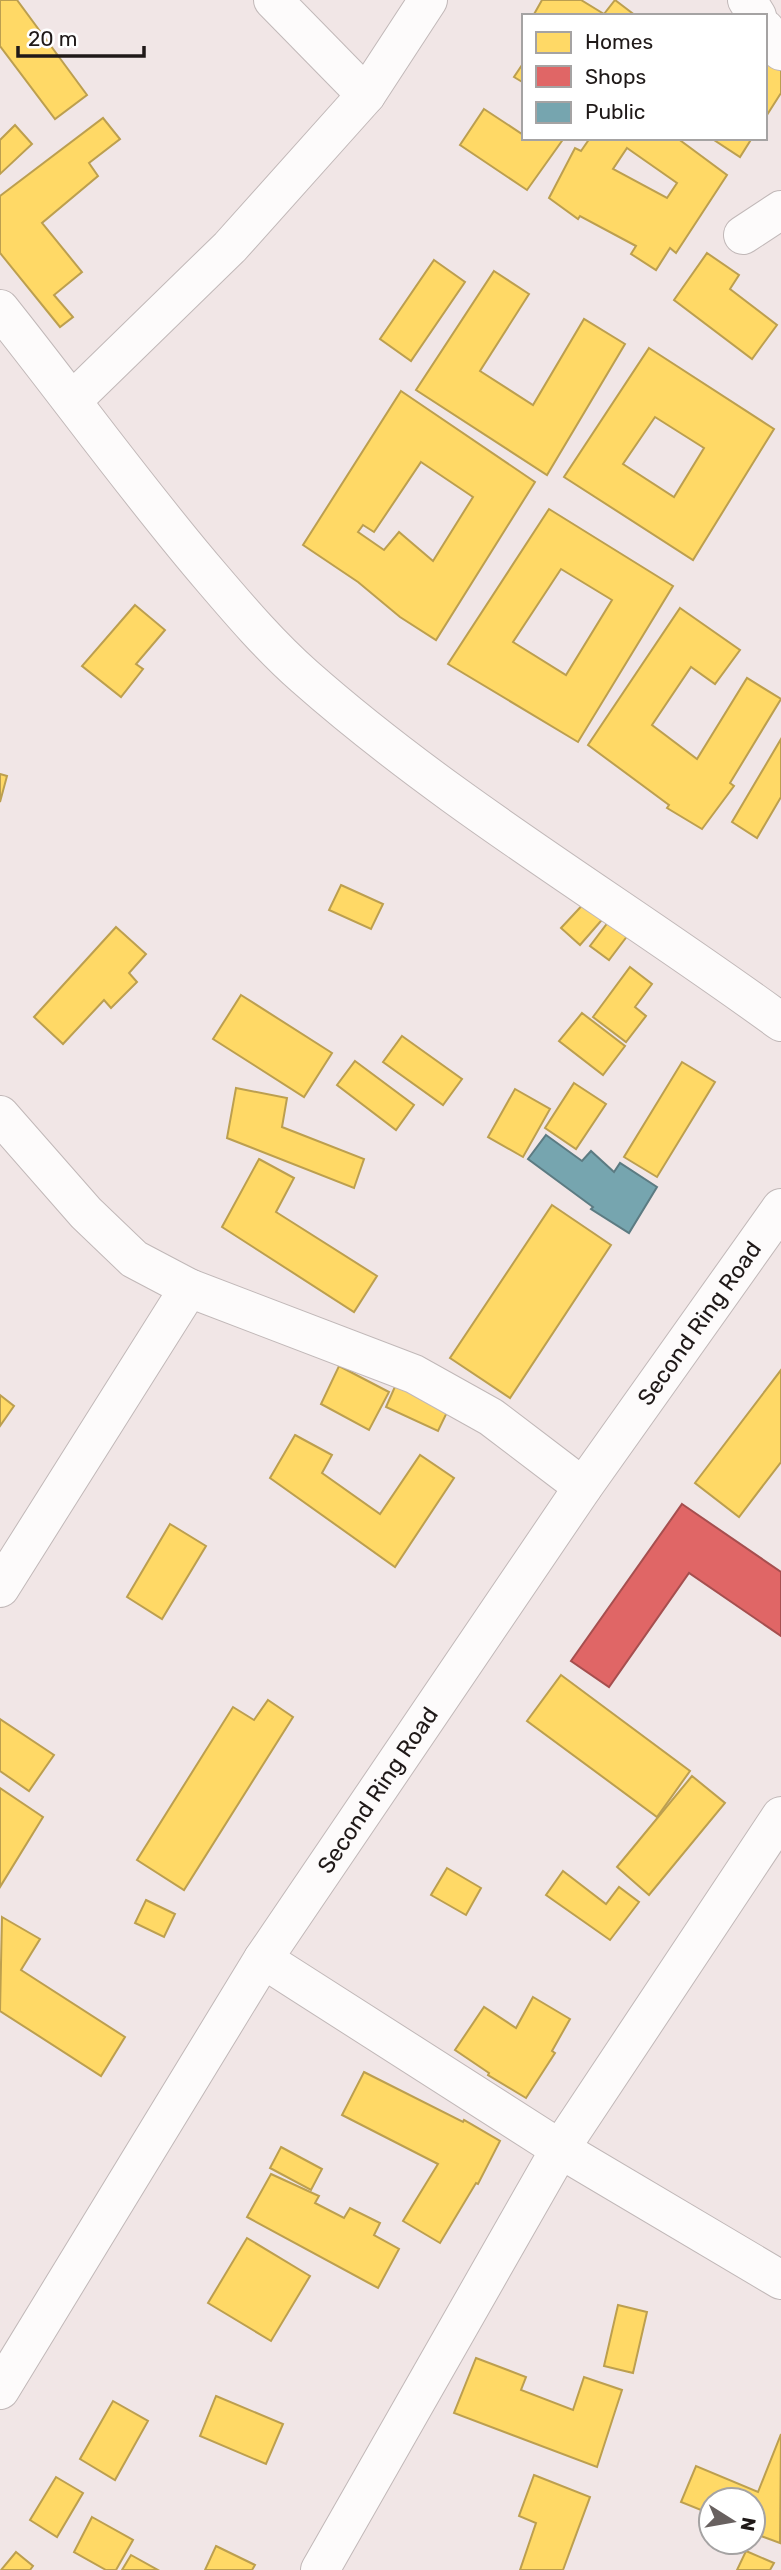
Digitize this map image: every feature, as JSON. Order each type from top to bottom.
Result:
[{"type":"street","points":[[273,0],[366,95]]},
{"type":"street","points":[[73,400],[230,247],[366,95],[419,4]]},
{"type":"street","points":[[767,32],[781,51]]},
{"type":"street","points":[[743,235],[781,210]]},
{"type":"street","points":[[0,309],[73,400],[169,528],[237,607],[302,674],[380,739],[483,814],[781,1022]]},
{"type":"street","points":[[0,1115],[86,1213],[134,1259],[189,1288],[414,1374],[491,1417],[583,1487]]},
{"type":"street","name":"Second Ring Road","points":[[0,2390],[263,1959],[583,1487],[781,1208]]},
{"type":"street","points":[[0,1588],[189,1288]]},
{"type":"street","points":[[320,2570],[560,2149],[781,1816]]},
{"type":"street","points":[[263,1959],[560,2149],[781,2280]]},
{"type":"building: Homes","points":[[0,0],[17,0],[87,95],[55,119],[0,46]]},
{"type":"building: Homes","points":[[542,0],[581,0],[604,14],[534,14]]},
{"type":"building: Homes","points":[[615,0],[633,14],[604,14]]},
{"type":"building: Homes","points":[[767,54],[781,63],[781,93],[767,115]]},
{"type":"building: Homes","points":[[522,65],[522,82],[514,77]]},
{"type":"building: Homes","points":[[484,109],[522,134],[522,140],[563,140],[527,190],[460,145]]},
{"type":"building: Homes","points":[[103,118],[120,139],[89,163],[98,176],[42,223],[82,272],[54,295],[73,317],[60,327],[0,253],[0,196]]},
{"type":"building: Homes","points":[[15,125],[32,144],[0,174],[0,140]]},
{"type":"building: Homes","points":[[589,140],[680,140],[727,175],[676,253],[670,248],[656,270],[631,254],[636,246],[580,216],[578,219],[549,198],[575,148],[581,151]],"holes":[[[627,148],[677,183],[667,198],[613,169]]]},
{"type":"building: Homes","points":[[714,140],[751,140],[740,157]]},
{"type":"building: Homes","points":[[707,253],[739,275],[730,289],[777,325],[752,359],[674,300]]},
{"type":"building: Homes","points":[[434,260],[465,282],[411,361],[380,339]]},
{"type":"building: Homes","points":[[494,271],[529,294],[480,371],[533,405],[584,319],[625,344],[547,475],[416,390]]},
{"type":"building: Homes","points":[[649,348],[774,429],[693,560],[564,477]],"holes":[[[655,417],[704,448],[674,497],[623,464]]]},
{"type":"building: Homes","points":[[401,391],[535,482],[436,640],[400,617],[358,582],[303,545]],"holes":[[[421,462],[473,497],[433,561],[399,532],[384,550],[358,532],[363,525],[374,532]]]},
{"type":"building: Homes","points":[[549,509],[673,586],[578,742],[448,664]],"holes":[[[561,569],[612,600],[566,675],[513,642]]]},
{"type":"building: Homes","points":[[135,605],[165,630],[136,664],[143,669],[121,697],[82,666]]},
{"type":"building: Homes","points":[[680,608],[740,650],[715,684],[691,667],[652,725],[697,759],[747,678],[781,699],[730,783],[734,786],[702,829],[667,808],[669,805],[588,745]]},
{"type":"building: Homes","points":[[781,739],[781,797],[757,838],[732,822]]},
{"type":"building: Homes","points":[[0,774],[7,776],[0,802]]},
{"type":"building: Homes","points":[[341,885],[383,904],[371,929],[329,910]]},
{"type":"building: Homes","points":[[589,898],[607,914],[580,945],[561,928]]},
{"type":"building: Homes","points":[[609,921],[628,935],[609,960],[590,946]]},
{"type":"building: Homes","points":[[116,927],[146,954],[129,973],[137,982],[111,1008],[104,1000],[63,1044],[34,1017]]},
{"type":"building: Homes","points":[[630,967],[652,984],[635,1007],[646,1016],[626,1042],[593,1017]]},
{"type":"building: Homes","points":[[241,995],[332,1053],[304,1097],[213,1039]]},
{"type":"building: Homes","points":[[582,1013],[625,1046],[603,1075],[559,1041]]},
{"type":"building: Homes","points":[[402,1036],[462,1079],[443,1105],[383,1062]]},
{"type":"building: Homes","points":[[355,1061],[414,1105],[396,1130],[337,1085]]},
{"type":"building: Homes","points":[[682,1062],[715,1082],[657,1177],[624,1157]]},
{"type":"building: Homes","points":[[574,1083],[606,1104],[576,1149],[545,1128]]},
{"type":"building: Homes","points":[[236,1088],[287,1098],[282,1127],[364,1159],[354,1188],[227,1138]]},
{"type":"building: Homes","points":[[515,1089],[550,1109],[523,1157],[488,1137]]},
{"type":"building: Homes","points":[[259,1159],[294,1178],[276,1212],[377,1276],[354,1312],[222,1227]]},
{"type":"building: Homes","points":[[552,1205],[611,1245],[510,1398],[450,1358]]},
{"type":"building: Homes","points":[[339,1366],[389,1392],[369,1430],[321,1404]]},
{"type":"building: Homes","points":[[781,1370],[781,1462],[739,1517],[695,1483]]},
{"type":"building: Homes","points":[[397,1382],[450,1406],[438,1431],[386,1407]]},
{"type":"building: Homes","points":[[0,1395],[14,1406],[0,1426]]},
{"type":"building: Homes","points":[[295,1435],[332,1455],[322,1473],[380,1514],[420,1455],[454,1478],[395,1567],[270,1478]]},
{"type":"building: Homes","points":[[170,1524],[206,1546],[162,1619],[127,1597]]},
{"type":"building: Homes","points":[[561,1675],[690,1771],[657,1817],[527,1721]]},
{"type":"building: Homes","points":[[268,1700],[293,1717],[184,1890],[137,1860],[233,1707],[254,1720]]},
{"type":"building: Homes","points":[[0,1719],[54,1755],[29,1791],[0,1771]]},
{"type":"building: Homes","points":[[692,1776],[725,1803],[649,1895],[617,1867]]},
{"type":"building: Homes","points":[[0,1788],[43,1817],[0,1887]]},
{"type":"building: Homes","points":[[447,1868],[481,1888],[466,1915],[431,1895]]},
{"type":"building: Homes","points":[[563,1871],[606,1904],[619,1887],[639,1902],[610,1940],[546,1895]]},
{"type":"building: Homes","points":[[146,1900],[175,1914],[164,1937],[135,1923]]},
{"type":"building: Homes","points":[[2,1917],[40,1939],[21,1970],[125,2037],[101,2076],[0,2011]]},
{"type":"building: Homes","points":[[533,1997],[570,2019],[552,2051],[555,2053],[526,2098],[488,2075],[489,2073],[455,2050],[484,2007],[516,2028]]},
{"type":"building: Homes","points":[[364,2072],[463,2122],[464,2120],[500,2141],[478,2184],[476,2183],[440,2243],[403,2221],[438,2164],[342,2115]]},
{"type":"building: Homes","points":[[281,2147],[322,2169],[311,2190],[270,2168]]},
{"type":"building: Homes","points":[[271,2174],[319,2196],[315,2203],[344,2218],[350,2208],[380,2223],[374,2235],[399,2249],[378,2288],[247,2217]]},
{"type":"building: Homes","points":[[247,2238],[310,2276],[271,2341],[208,2303]]},
{"type":"building: Homes","points":[[618,2305],[647,2312],[633,2373],[604,2366]]},
{"type":"building: Homes","points":[[476,2358],[526,2377],[521,2390],[573,2410],[584,2377],[622,2390],[597,2467],[454,2413]]},
{"type":"building: Homes","points":[[216,2396],[283,2424],[266,2464],[200,2436]]},
{"type":"building: Homes","points":[[113,2401],[148,2421],[115,2480],[80,2459]]},
{"type":"building: Homes","points":[[781,2434],[780,2543],[767,2538],[767,2486],[760,2486]]},
{"type":"building: Homes","points":[[696,2466],[744,2486],[697,2486],[697,2508],[681,2502]]},
{"type":"building: Homes","points":[[534,2475],[590,2497],[563,2570],[520,2570],[536,2523],[519,2516]]},
{"type":"building: Homes","points":[[56,2477],[83,2493],[57,2537],[30,2520]]},
{"type":"building: Homes","points":[[92,2517],[133,2540],[116,2570],[106,2570],[74,2552]]},
{"type":"building: Homes","points":[[216,2546],[255,2565],[252,2570],[205,2570]]},
{"type":"building: Homes","points":[[16,2552],[33,2566],[30,2570],[1,2570]]},
{"type":"building: Homes","points":[[131,2555],[158,2570],[122,2570]]},
{"type":"building: Homes","points":[[744,2556],[758,2556],[774,2563],[770,2570],[737,2570]]},
{"type":"building: Shops","points":[[682,1504],[781,1572],[781,1636],[689,1573],[609,1687],[571,1661]]},
{"type":"building: Public","points":[[546,1135],[582,1161],[591,1151],[614,1172],[620,1163],[657,1187],[629,1233],[591,1209],[593,1207],[528,1159]]}]
